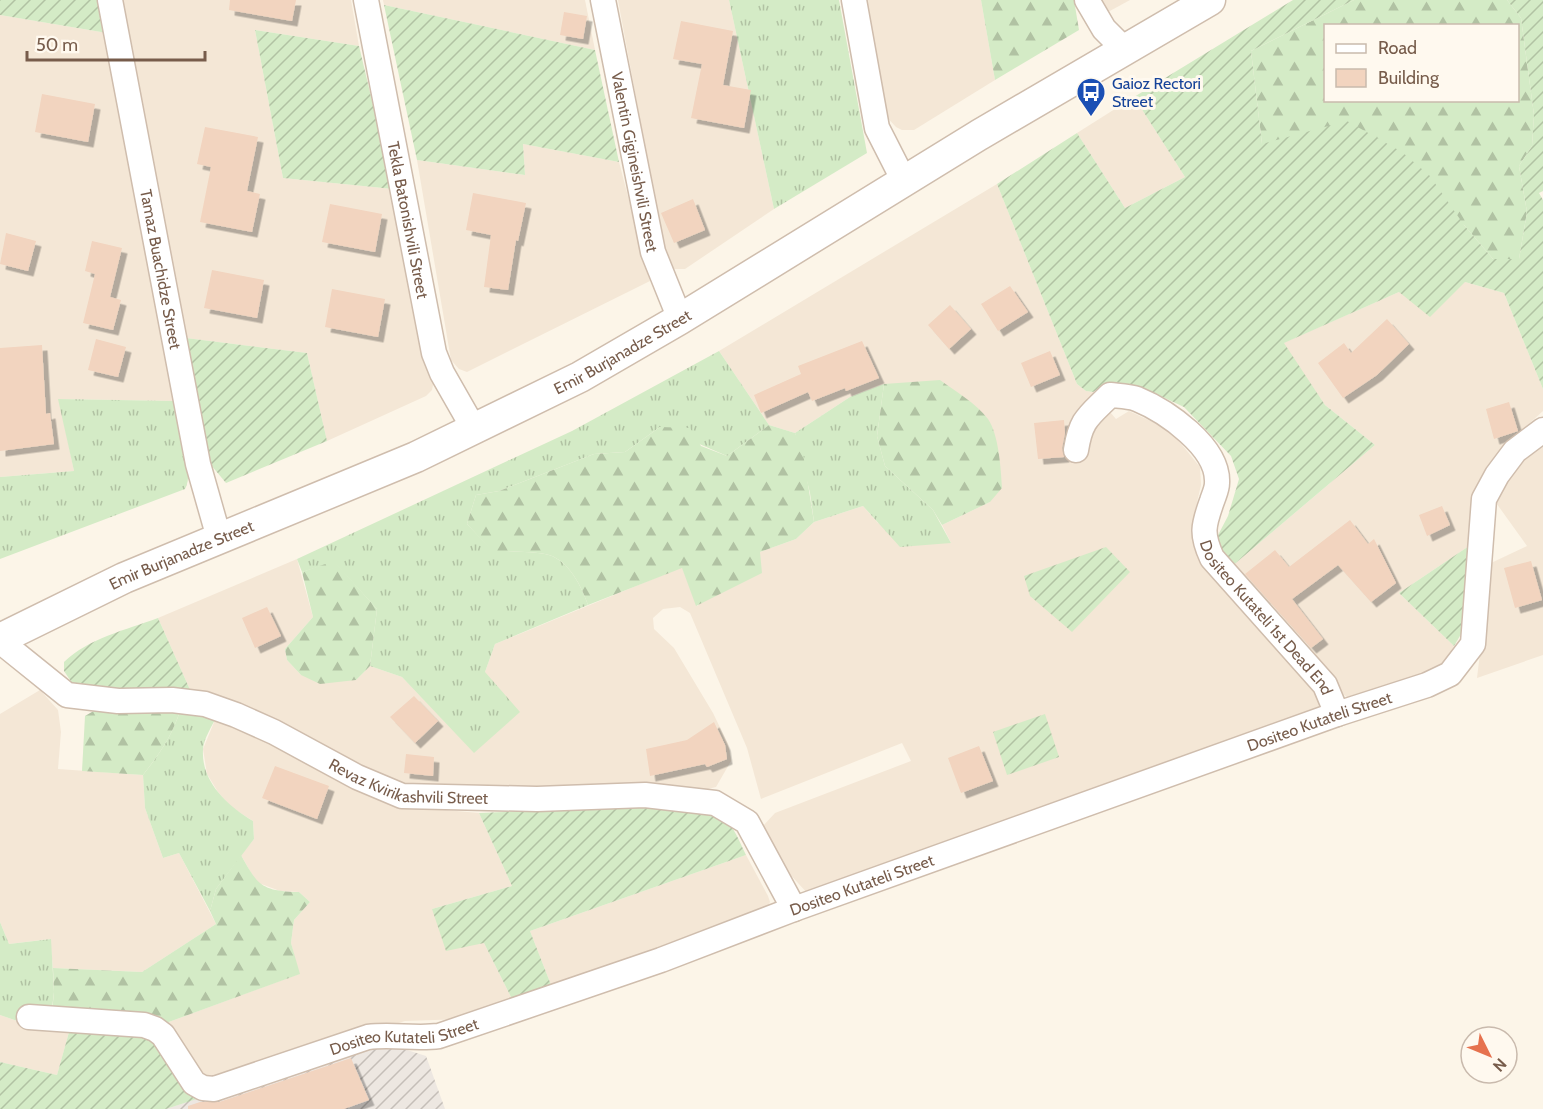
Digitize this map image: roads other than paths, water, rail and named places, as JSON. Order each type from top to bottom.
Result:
[{"type":"street","name":"Tamaz Buachidze Street","points":[[110,0],[198,464],[219,538]]},
{"type":"street","name":"Tekla Batonishvili Street","points":[[366,0],[434,353],[442,373],[474,429]]},
{"type":"street","name":"Valentin Gigineishvili Street","points":[[603,0],[653,252],[680,319]]},
{"type":"street","points":[[854,0],[877,128],[904,181]]},
{"type":"street","points":[[1087,0],[1104,28],[1124,49]]},
{"type":"street","name":"Emir Burjanadze Street","points":[[0,640],[123,578],[416,457],[580,377],[680,319],[1124,49],[1210,0]]},
{"type":"street","name":"Dositeo Kutateli 1st Dead End","points":[[1076,450],[1080,428],[1088,416],[1110,395],[1136,398],[1176,420],[1208,454],[1216,472],[1217,485],[1203,527],[1204,540],[1212,558],[1325,685],[1337,714]]},
{"type":"street","name":"Dositeo Kutateli Street","points":[[29,1017],[144,1025],[155,1029],[163,1035],[194,1083],[203,1088],[214,1089],[368,1037],[439,1036],[661,960],[794,909],[1337,714],[1427,685],[1450,674],[1473,644],[1484,499],[1497,475],[1515,451],[1543,430]]},
{"type":"street","name":"Revaz Kvirikashvili Street","points":[[0,640],[67,694],[118,701],[172,700],[205,704],[274,732],[357,777],[402,796],[537,799],[645,795],[715,803],[747,822],[794,909]]},
{"type":"place","name":"Gaioz Rectori Street","points":[[1091,118]]}]
